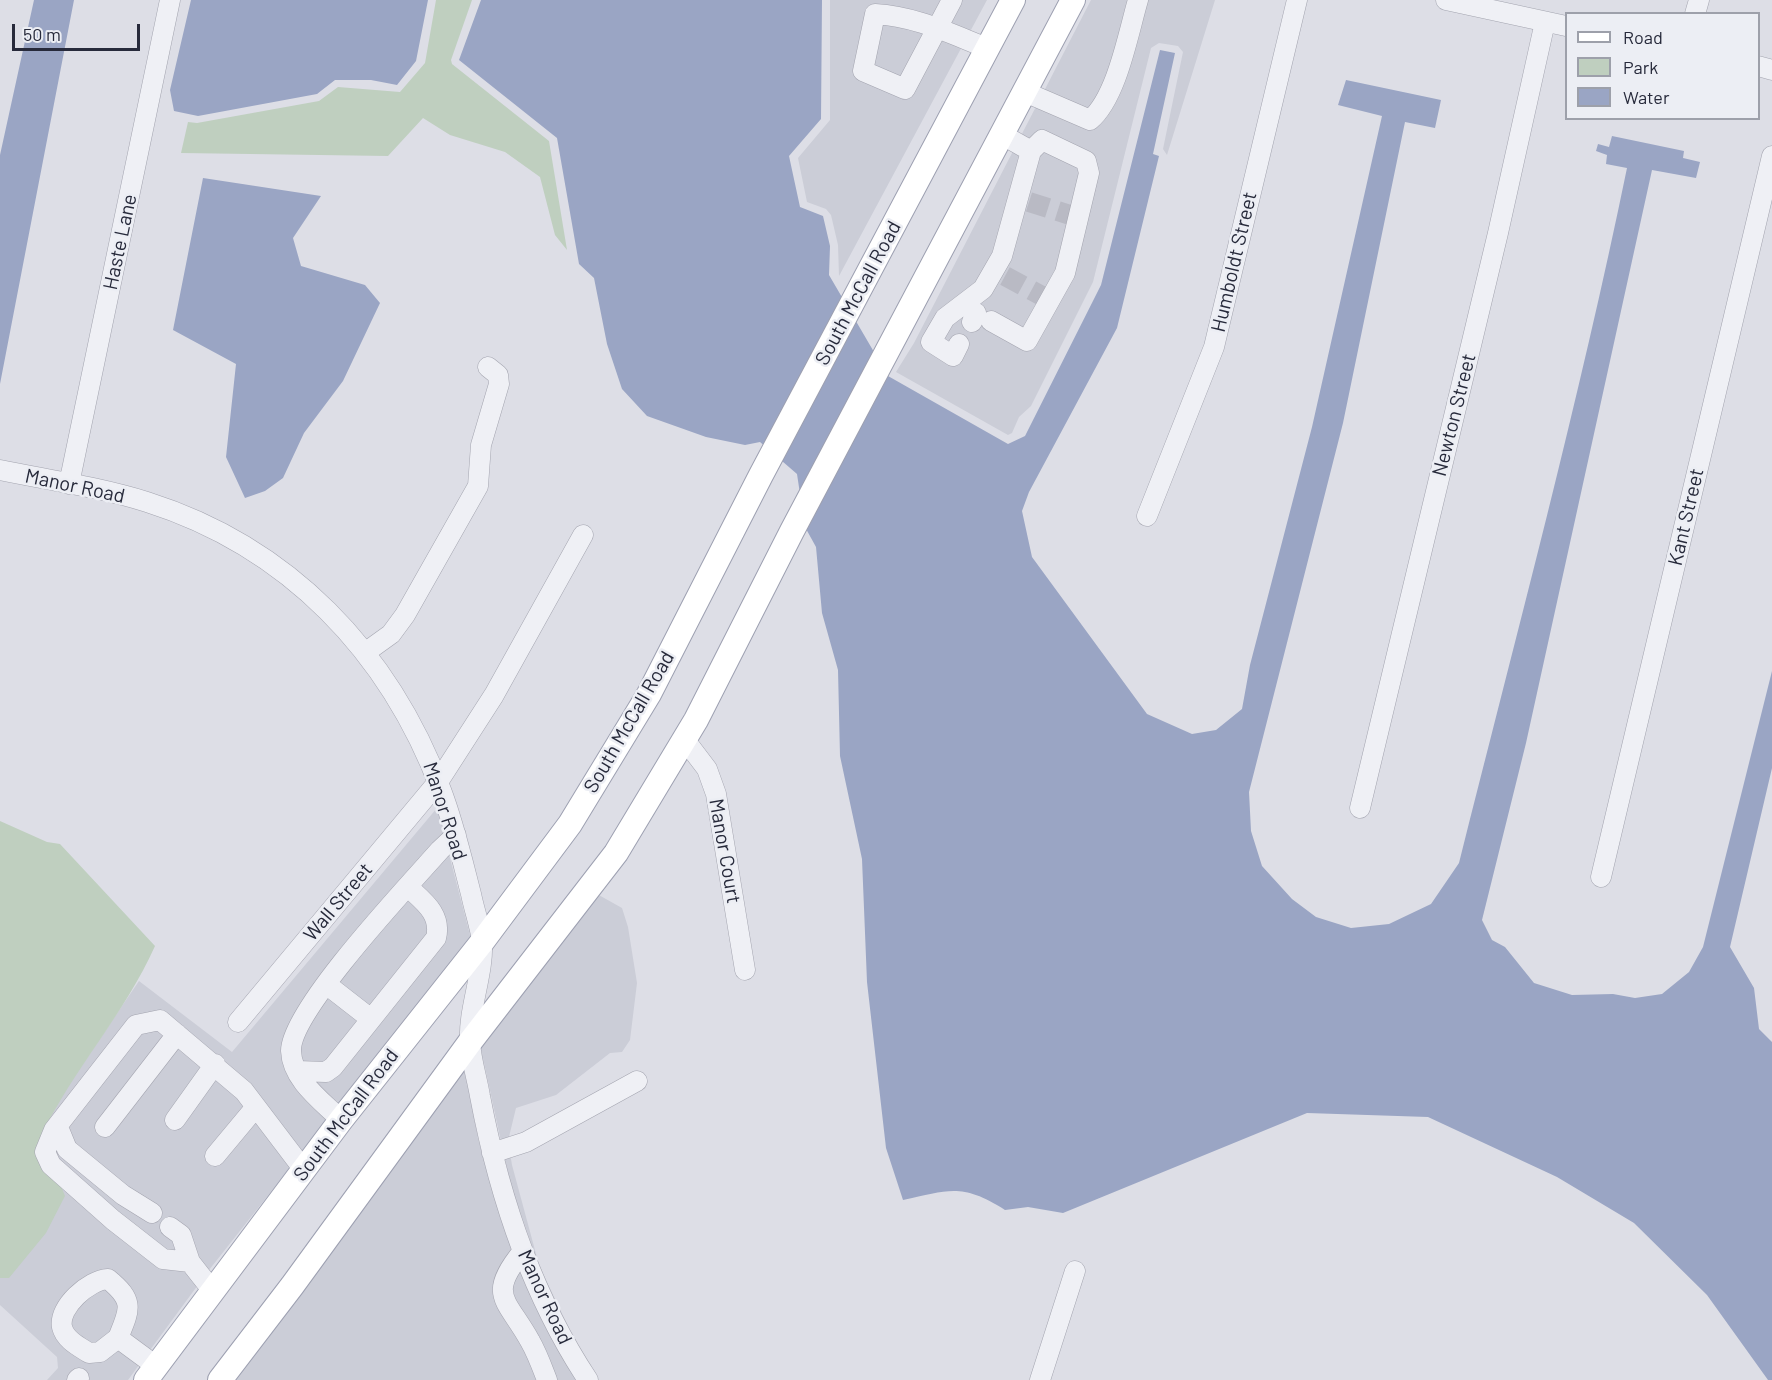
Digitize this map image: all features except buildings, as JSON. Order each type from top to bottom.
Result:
[{"type":"main road","name":"South McCall Road","points":[[156,1375],[212,1290],[341,1120],[482,942],[570,824],[638,712],[1012,0]]},
{"type":"main road","points":[[220,1380],[292,1286],[470,1042],[616,853],[685,740],[792,531],[1073,0]]},
{"type":"street","name":"Haste Lane","points":[[69,484],[170,0]]},
{"type":"street","points":[[952,0],[938,29],[905,89],[863,71],[877,7],[902,8],[938,29],[987,48]]},
{"type":"street","points":[[1024,92],[1090,120],[1101,111],[1105,101],[1129,39],[1138,0]]},
{"type":"street","name":"Humboldt Street","points":[[1147,516],[1214,347],[1296,0]]},
{"type":"street","points":[[1446,0],[1565,26]]},
{"type":"street","name":"Newton Street","points":[[1360,808],[1498,233],[1545,22]]},
{"type":"street","points":[[1001,134],[1031,151]]},
{"type":"street","points":[[959,344],[953,356],[931,342],[945,318],[976,315],[1028,341],[1046,298],[1065,273],[1074,216],[1089,172],[1086,161],[1041,140],[1031,151],[1023,201],[1002,256],[999,273],[983,289],[976,315]]},
{"type":"street","name":"Kant Street","points":[[1601,877],[1772,156]]},
{"type":"street","points":[[366,652],[391,634],[405,615],[478,486],[481,445],[499,384],[498,375],[488,367]]},
{"type":"street","name":"Manor Road","points":[[0,471],[147,502],[204,525],[247,548],[306,591],[366,652],[404,708],[438,782],[456,835],[482,942],[470,1042],[492,1153],[523,1251],[554,1322],[588,1380]]},
{"type":"street","name":"Wall Street","points":[[238,1022],[438,782],[494,695],[583,535]]},
{"type":"street","name":"Manor Court","points":[[685,740],[707,769],[716,794],[745,970]]},
{"type":"street","points":[[341,1120],[303,1082],[297,1071],[291,1052],[294,1032],[326,984],[408,887],[456,835]]},
{"type":"street","points":[[297,1071],[326,1072],[333,1067],[436,938],[438,927],[434,912],[408,887]]},
{"type":"street","points":[[326,984],[371,1019]]},
{"type":"street","points":[[190,1262],[163,1259],[113,1220],[51,1165],[45,1152],[49,1138],[136,1025],[160,1020],[215,1064],[244,1091],[304,1170]]},
{"type":"street","points":[[105,1127],[177,1034]]},
{"type":"street","points":[[175,1120],[215,1064]]},
{"type":"street","points":[[492,1153],[526,1142],[637,1081]]},
{"type":"street","points":[[215,1156],[255,1108]]},
{"type":"street","points":[[58,1127],[67,1149],[123,1195],[152,1213]]},
{"type":"street","points":[[113,1220],[123,1195]]},
{"type":"street","points":[[170,1227],[181,1235],[190,1262],[212,1290]]},
{"type":"street","points":[[523,1251],[506,1271],[502,1286],[508,1310],[530,1340],[548,1380]]},
{"type":"street","points":[[1040,1380],[1075,1270]]},
{"type":"street","points":[[118,1338],[156,1375]]},
{"type":"shaded area","points":[[830,0],[987,0],[839,276],[838,245],[831,215],[826,209],[807,202],[798,158],[830,120]]},
{"type":"shaded area","points":[[1091,0],[1215,0],[1167,155],[1163,149],[1183,52],[1178,46],[1159,43],[1151,48],[1093,282],[1031,406],[1019,417],[1012,433],[1008,435],[896,372],[914,343]]},
{"type":"shaded area","points":[[437,808],[471,939],[209,1270],[128,1380],[47,1380],[58,1368],[57,1357],[0,1305],[0,1278],[9,1277],[41,1136],[60,1097],[139,981],[232,1052]]},
{"type":"shaded area","points":[[597,894],[622,908],[628,927],[637,983],[630,1040],[622,1052],[610,1053],[556,1095],[516,1108],[508,1141],[512,1165],[539,1265],[573,1337],[542,1274],[510,1183],[480,1044]]},
{"type":"shaded area","points":[[465,1066],[478,1139],[506,1234],[524,1280],[577,1380],[233,1380]]},
{"type":"green space","points":[[436,0],[472,0],[451,60],[452,64],[549,141],[567,250],[555,235],[540,177],[505,152],[450,135],[423,118],[388,156],[181,153],[188,122],[197,123],[319,101],[338,87],[400,92],[425,63]]},
{"type":"green space","points":[[0,821],[47,842],[60,844],[155,946],[129,995],[68,1087],[41,1136],[65,1196],[46,1233],[9,1278],[0,1278]]},
{"type":"water","points":[[34,0],[74,0],[0,384],[0,155]]},
{"type":"water","points":[[191,0],[428,0],[416,61],[397,85],[371,80],[335,80],[317,94],[198,116],[174,111],[170,90]]},
{"type":"water","points":[[481,0],[822,0],[821,119],[789,156],[800,207],[823,216],[830,246],[829,275],[888,376],[1008,444],[1025,436],[1101,285],[1160,50],[1175,53],[1153,154],[1159,156],[1117,328],[1029,492],[1022,511],[1032,557],[1147,714],[1192,734],[1216,730],[1242,709],[1250,665],[1312,427],[1382,116],[1338,105],[1346,80],[1441,100],[1435,128],[1405,122],[1343,423],[1249,792],[1251,831],[1262,866],[1292,899],[1316,917],[1351,928],[1389,924],[1431,904],[1459,863],[1568,430],[1627,168],[1606,164],[1607,155],[1596,151],[1598,144],[1609,147],[1612,136],[1684,151],[1683,158],[1700,162],[1696,178],[1652,170],[1526,743],[1482,920],[1492,940],[1505,947],[1534,983],[1572,995],[1613,994],[1635,998],[1662,994],[1689,972],[1703,947],[1772,671],[1772,768],[1730,947],[1754,988],[1759,1029],[1772,1042],[1772,1380],[1768,1380],[1707,1295],[1634,1223],[1557,1177],[1428,1117],[1307,1113],[1063,1213],[1028,1207],[1005,1210],[978,1196],[956,1191],[903,1200],[886,1148],[867,982],[862,859],[840,756],[838,670],[822,613],[816,547],[805,527],[797,474],[760,442],[745,445],[706,437],[647,416],[622,389],[607,344],[594,278],[579,264],[557,138],[459,60]]},
{"type":"water","points":[[203,178],[321,196],[293,238],[301,266],[365,285],[380,303],[343,381],[304,433],[283,478],[265,491],[245,498],[226,457],[236,364],[173,330]]},
{"type":"tunnel","points":[[1029,202],[1070,215]]},
{"type":"tunnel","points":[[1005,276],[1042,296]]}]
